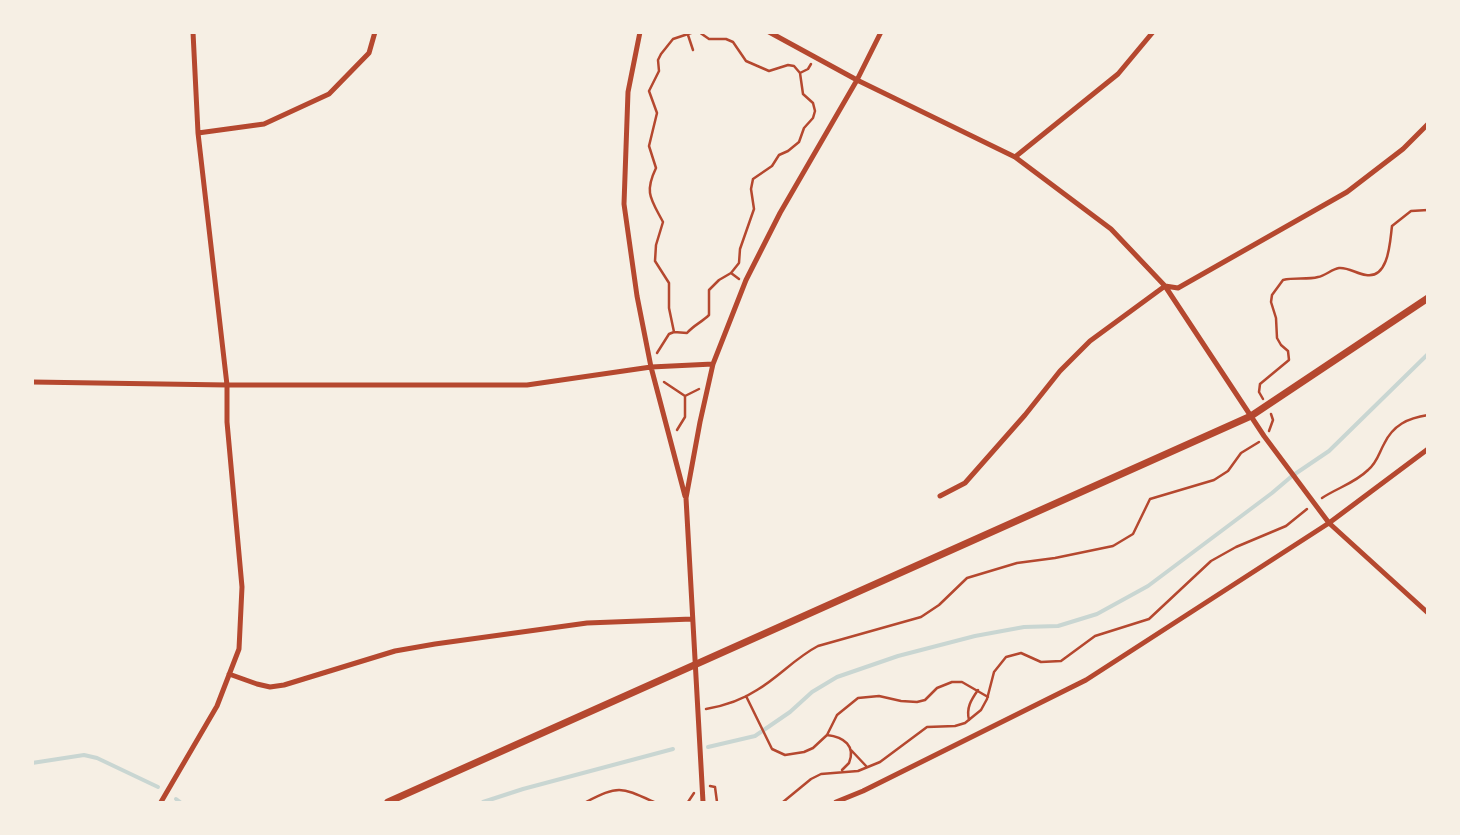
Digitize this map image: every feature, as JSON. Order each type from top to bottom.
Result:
[{"type":"street","points":[[161,802],[217,706],[239,649],[242,587],[227,422],[227,385],[198,133],[193,32]]},
{"type":"street","points":[[198,133],[264,124],[329,94],[369,53],[374,32]]},
{"type":"street","points":[[640,32],[628,92],[624,204],[637,296],[651,368],[686,498],[692,620],[701,735],[703,802]]},
{"type":"street","points":[[769,32],[857,80],[1015,157],[1111,229],[1166,286],[1287,469],[1329,523],[1428,612]]},
{"type":"street","points":[[686,498],[713,364],[755,263],[780,213],[857,80],[881,32]]},
{"type":"street","points":[[1015,157],[1118,74],[1152,32]]},
{"type":"street","points":[[940,496],[965,482],[1025,415],[1060,371],[1090,341],[1166,286],[1178,288],[1347,192],[1403,149],[1428,124]]},
{"type":"street","points":[[388,802],[1251,416],[1428,298]]},
{"type":"street","points":[[32,382],[227,385],[526,385],[651,368],[713,364]]},
{"type":"street","points":[[836,802],[863,791],[1086,680],[1329,523],[1428,449]]},
{"type":"street","points":[[229,674],[270,687],[284,685],[395,651],[435,644],[586,623],[692,620]]},
{"type":"path","points":[[674,332],[669,308],[668,283],[655,262],[656,245],[663,222],[649,194],[649,183],[656,168],[649,146],[657,113],[650,91],[659,71],[658,60],[661,54],[673,39],[694,32]]},
{"type":"path","points":[[651,368],[659,348],[669,334],[674,332],[687,333],[694,324],[704,320],[709,315],[709,290],[719,280],[731,273],[739,263],[740,249],[754,209],[751,189],[753,179],[772,166],[779,154],[788,151],[799,142],[804,128],[813,118],[815,111],[813,103],[800,88],[800,73],[794,66],[788,65],[769,71],[746,61],[732,42],[726,39],[710,39],[699,32]]},
{"type":"path","points":[[687,34],[693,50]]},
{"type":"path","points":[[800,73],[808,69],[815,57]]},
{"type":"path","points":[[1270,429],[1273,420],[1260,392],[1260,384],[1289,360],[1288,351],[1277,338],[1276,318],[1271,302],[1272,295],[1283,280],[1297,277],[1319,277],[1337,268],[1345,268],[1368,276],[1374,274],[1381,269],[1386,260],[1392,226],[1411,211],[1428,210]]},
{"type":"path","points":[[653,374],[685,396]]},
{"type":"path","points":[[685,396],[709,382]]},
{"type":"path","points":[[670,436],[682,423],[685,411],[685,396]]},
{"type":"path","points":[[1321,499],[1367,471],[1374,464],[1387,437],[1400,424],[1428,415]]},
{"type":"path","points":[[699,710],[746,696],[778,675],[805,653],[818,646],[921,617],[939,605],[967,578],[1017,563],[1054,558],[1113,546],[1133,534],[1150,499],[1214,480],[1228,471],[1241,453],[1260,441]]},
{"type":"path","points":[[783,802],[811,779],[821,774],[858,771],[890,756],[919,731],[927,727],[955,726],[969,720],[981,710],[988,697],[994,672],[1006,658],[1020,653],[1041,662],[1061,660],[1095,636],[1149,619],[1211,561],[1236,547],[1286,526],[1309,508]]},
{"type":"path","points":[[746,696],[768,743],[778,754],[794,754],[813,748],[827,735],[837,715],[858,698],[879,696],[909,703],[917,702],[925,700],[937,688],[952,682],[962,682],[988,697]]},
{"type":"path","points":[[969,720],[967,713],[969,705],[978,690]]},
{"type":"path","points":[[827,735],[845,740],[859,761],[867,767]]},
{"type":"path","points":[[840,771],[849,764],[850,748]]},
{"type":"path","points":[[711,785],[715,787],[716,802]]},
{"type":"path","points":[[586,802],[615,789],[629,791],[654,802]]},
{"type":"path","points":[[688,802],[697,791]]},
{"type":"waterway","points":[[708,747],[755,736],[790,712],[812,692],[837,677],[898,656],[975,636],[1024,627],[1058,626],[1097,614],[1148,586],[1292,476],[1329,451],[1428,354]]},
{"type":"waterway","points":[[483,802],[523,789],[673,749]]},
{"type":"waterway","points":[[32,763],[84,755],[97,758],[158,787]]},
{"type":"waterway","points":[[176,799],[180,802]]}]
